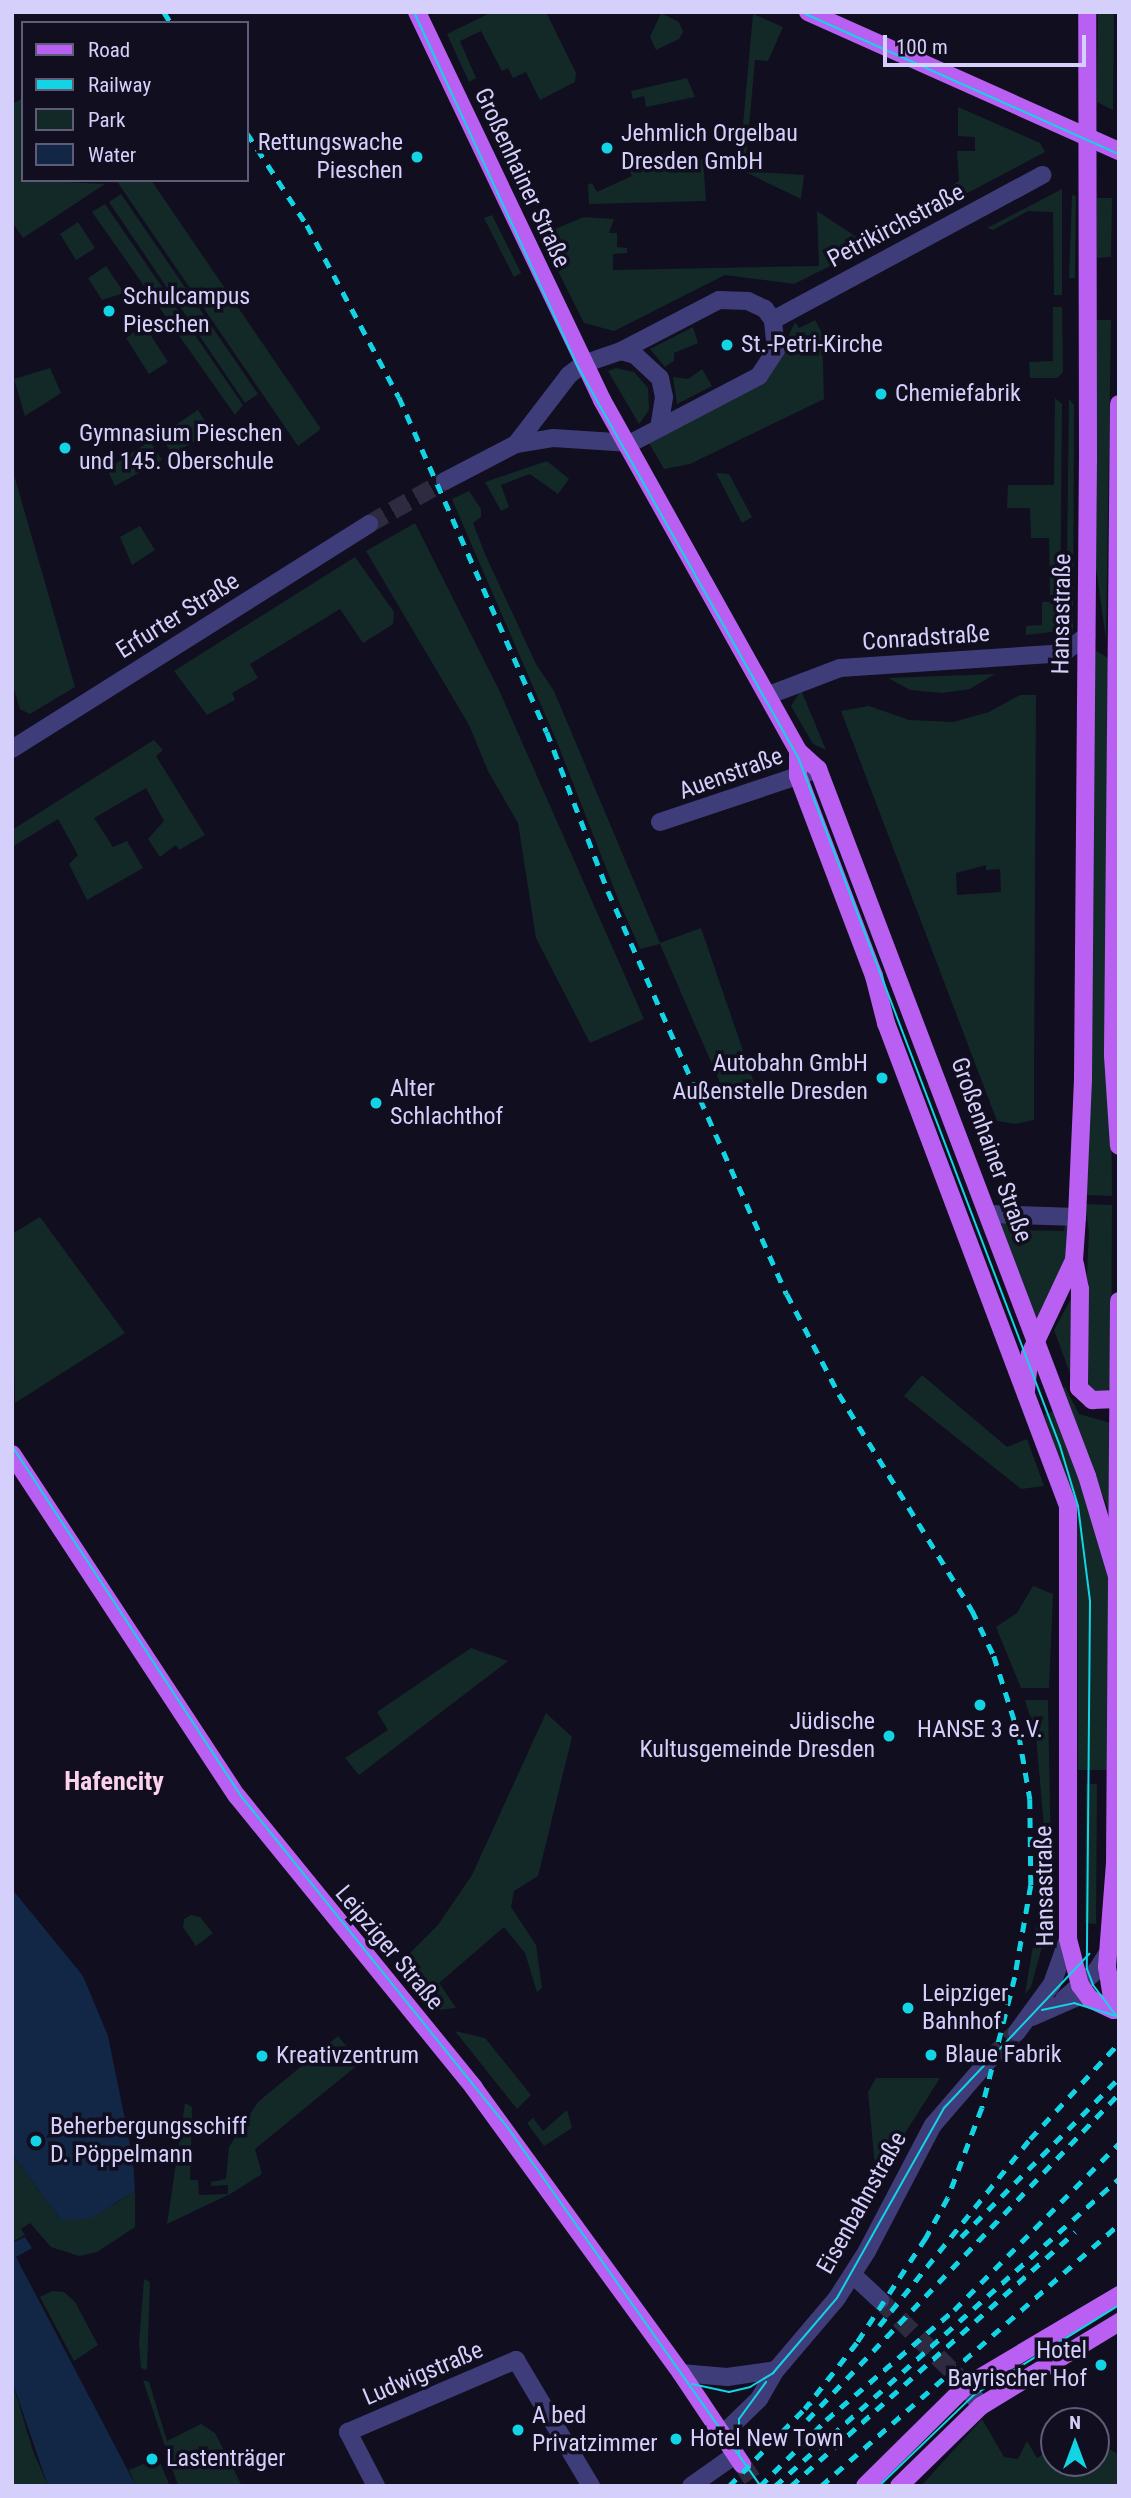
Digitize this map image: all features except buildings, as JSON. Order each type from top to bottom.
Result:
[{"type":"main road","name":"Großenhainer Straße","points":[[417,12],[583,364],[798,751],[818,769],[1036,1339],[1090,1486],[1117,1576]]},
{"type":"main road","points":[[808,12],[1119,150]]},
{"type":"main road","name":"Hansastraße","points":[[1085,1992],[1068,1940],[1070,1522],[1062,1485],[1026,1390],[1028,1363],[1036,1339],[1057,1305],[1074,1260],[1077,1217],[1086,636],[1087,12]]},
{"type":"main road","points":[[1119,404],[1113,1056],[1119,1146]]},
{"type":"main road","points":[[1086,636],[1117,650]]},
{"type":"main road","name":"Großenhainer Straße","points":[[798,751],[798,776],[1026,1390]]},
{"type":"main road","points":[[1074,1260],[1080,1289],[1079,1388],[1092,1400],[1119,1399]]},
{"type":"main road","points":[[1085,1992],[1114,2010],[1107,1984],[1115,1855],[1119,1301]]},
{"type":"main road","name":"Leipziger Straße","points":[[12,1454],[237,1796],[474,2088],[681,2373],[738,2459]]},
{"type":"main road","points":[[865,2486],[962,2381],[1119,2295]]},
{"type":"main road","points":[[900,2486],[981,2406],[1119,2322]]},
{"type":"street","name":"Petrikirchstraße","points":[[773,320],[1042,175]]},
{"type":"street","points":[[445,481],[516,444],[553,438],[628,444],[759,376],[776,350],[773,320],[765,309],[748,301],[719,300],[621,351],[583,364],[569,375],[516,444]]},
{"type":"street","points":[[621,351],[635,355],[660,378],[664,397],[659,428]]},
{"type":"street","name":"Erfurter Straße","points":[[14,743],[369,524]]},
{"type":"street","name":"Conradstraße","points":[[769,695],[839,668],[1063,653],[1086,636]]},
{"type":"street","name":"Auenstraße","points":[[660,822],[818,769]]},
{"type":"street","points":[[989,1214],[1077,1217]]},
{"type":"street","points":[[1032,2017],[1032,2009],[1057,1973],[1068,1940]]},
{"type":"street","points":[[1017,2032],[1032,2017],[1064,1999],[1085,1992],[1110,1950]]},
{"type":"street","name":"Eisenbahnstraße","points":[[722,2435],[759,2399],[776,2371],[853,2275],[933,2125],[989,2060]]},
{"type":"street","points":[[853,2275],[880,2300]]},
{"type":"street","name":"Ludwigstraße","points":[[376,2486],[348,2432],[516,2360],[591,2486]]},
{"type":"street","points":[[681,2373],[727,2377],[776,2371]]},
{"type":"street","points":[[962,2381],[981,2406]]},
{"type":"street","points":[[691,2486],[738,2459]]},
{"type":"green space","points":[[492,12],[546,12],[576,73],[575,82],[540,100],[526,72],[513,78],[508,68],[502,71],[481,31],[460,41],[476,78],[469,82],[447,34]]},
{"type":"green space","points":[[1098,12],[1114,12],[1113,110],[1097,102]]},
{"type":"green space","points":[[661,13],[679,22],[683,32],[679,39],[656,50],[650,37]]},
{"type":"green space","points":[[753,14],[783,27],[768,61],[755,60],[745,171],[804,175],[801,199],[739,169]]},
{"type":"green space","points":[[687,78],[695,97],[646,107],[644,96],[633,99],[631,91]]},
{"type":"green space","points":[[21,99],[21,182],[105,184],[23,238],[12,222],[12,104]]},
{"type":"green space","points":[[958,107],[1040,143],[1045,152],[958,198],[951,186],[959,181],[957,151],[975,151],[975,137],[958,136]]},
{"type":"green space","points":[[671,152],[674,166],[703,159],[706,201],[589,204],[588,185],[592,183],[597,192],[632,176],[624,159],[637,153],[639,159]]},
{"type":"green space","points":[[117,182],[152,182],[321,429],[298,446]]},
{"type":"green space","points":[[1062,189],[1062,295],[1054,295],[1053,212],[1028,211],[993,230],[987,228]]},
{"type":"green space","points":[[121,194],[258,394],[245,403],[109,202]]},
{"type":"green space","points":[[1072,195],[1076,196],[1075,278],[1069,278]]},
{"type":"green space","points":[[1097,198],[1112,198],[1111,257],[1097,258]]},
{"type":"green space","points":[[105,204],[243,405],[235,415],[92,212]]},
{"type":"green space","points":[[817,211],[870,246],[794,284],[725,275],[614,331],[584,323],[540,235],[584,217],[614,219],[609,233],[617,233],[617,247],[627,248],[627,253],[613,254],[613,270],[819,266]]},
{"type":"green space","points":[[492,215],[521,273],[514,277],[484,218]]},
{"type":"green space","points":[[78,222],[95,248],[76,260],[60,234]]},
{"type":"green space","points":[[106,266],[124,293],[102,300],[88,278]]},
{"type":"green space","points":[[1053,307],[1062,307],[1063,372],[1057,378],[1030,378],[1029,362],[1053,361]]},
{"type":"green space","points":[[815,320],[822,333],[824,399],[690,464],[664,469],[649,443],[769,377],[795,322],[799,328]]},
{"type":"green space","points":[[1096,320],[1111,320],[1106,639],[1093,547]]},
{"type":"green space","points":[[144,325],[168,362],[149,374],[126,338]]},
{"type":"green space","points":[[693,327],[698,343],[674,353],[674,361],[665,367],[650,349]]},
{"type":"green space","points":[[50,368],[61,393],[25,416],[14,379]]},
{"type":"green space","points":[[616,368],[634,372],[648,388],[649,410],[639,424],[608,371]]},
{"type":"green space","points":[[702,369],[712,386],[677,404],[673,377],[688,379]]},
{"type":"green space","points":[[1055,398],[1062,404],[1060,631],[1026,635],[1026,626],[1042,625],[1042,602],[1055,602],[1050,597],[1049,538],[1031,538],[1030,508],[1007,508],[1008,485],[1054,485]]},
{"type":"green space","points":[[1069,399],[1074,405],[1073,632],[1066,642]]},
{"type":"green space","points":[[198,410],[212,432],[172,454],[160,435]]},
{"type":"green space","points":[[150,441],[162,460],[115,486],[107,469]]},
{"type":"green space","points":[[547,461],[569,479],[558,494],[530,474],[501,485],[509,507],[501,511],[485,482]]},
{"type":"green space","points":[[12,468],[75,687],[30,714],[20,709],[12,683]]},
{"type":"green space","points":[[716,473],[729,474],[752,517],[742,523]]},
{"type":"green space","points":[[469,491],[481,509],[481,517],[473,523],[485,554],[536,664],[554,691],[660,943],[701,928],[755,1086],[727,1099],[660,944],[640,949],[620,904],[557,742],[452,499]]},
{"type":"green space","points":[[415,523],[499,690],[644,1019],[590,1043],[536,938],[518,823],[488,771],[469,725],[366,551]]},
{"type":"green space","points":[[140,526],[155,550],[132,565],[120,537]]},
{"type":"green space","points":[[355,557],[394,612],[393,624],[363,643],[340,609],[250,664],[258,678],[232,693],[235,700],[207,715],[174,671]]},
{"type":"green space","points":[[1093,649],[1108,658],[1112,1196],[1085,1195]]},
{"type":"green space","points":[[995,674],[970,689],[942,693],[910,690],[888,678]]},
{"type":"green space","points":[[801,690],[826,750],[813,744],[791,706]]},
{"type":"green space","points":[[1020,695],[1036,695],[1034,1120],[1015,1124],[997,1121],[841,711],[869,706],[909,720],[953,722],[989,712]],"holes":[[[986,865],[986,870],[1000,869],[1001,892],[957,895],[956,873]]]},
{"type":"green space","points":[[154,740],[163,750],[156,756],[205,835],[179,850],[176,845],[160,857],[148,839],[164,821],[146,788],[94,818],[113,847],[127,841],[143,868],[87,900],[69,864],[78,855],[58,819],[12,847],[12,830]]},
{"type":"green space","points":[[1085,1204],[1112,1205],[1111,1383],[1108,1391],[1095,1394],[1082,1379],[1089,1232]]},
{"type":"green space","points":[[40,1217],[125,1333],[15,1403],[12,1234]]},
{"type":"green space","points":[[1014,1221],[1019,1230],[1064,1231],[1065,1222],[1069,1222],[1067,1255],[1037,1320],[1000,1224]]},
{"type":"green space","points":[[1071,1299],[1071,1376],[1054,1330]]},
{"type":"green space","points":[[922,1375],[1007,1447],[1027,1439],[1044,1486],[1021,1489],[904,1396]]},
{"type":"green space","points":[[1065,1387],[1079,1414],[1111,1423],[1109,1511],[1060,1389]]},
{"type":"green space","points":[[1056,1410],[1109,1568],[1110,1770],[1078,1770],[1077,1531],[1070,1491],[1044,1415]]},
{"type":"green space","points":[[1033,1586],[1053,1594],[1049,1688],[1021,1688],[996,1627],[1017,1613]]},
{"type":"green space","points":[[471,1648],[508,1661],[359,1775],[345,1758],[388,1730],[377,1712]]},
{"type":"green space","points":[[1025,1700],[1048,1700],[1051,1860],[1047,1860],[1036,1736]]},
{"type":"green space","points":[[546,1713],[572,1737],[538,1876],[514,1891],[511,1907],[536,1945],[542,1988],[537,1992],[525,1953],[504,1927],[439,1983],[456,2008],[437,2010],[398,1965],[438,1925],[472,1875]]},
{"type":"green space","points":[[1086,1784],[1097,1784],[1096,1924],[1085,1923]]},
{"type":"green space","points":[[1046,1867],[1051,1869],[1042,1947],[1031,1987],[1025,1994]]},
{"type":"green space","points":[[191,1915],[200,1917],[213,1933],[196,1946],[183,1927],[184,1919]]},
{"type":"green space","points":[[455,2031],[485,2038],[531,2095],[517,2109]]},
{"type":"green space","points":[[338,2036],[360,2063],[255,2149],[262,2174],[232,2193],[167,2224],[185,2103],[192,2107],[190,2180],[198,2180],[199,2195],[228,2194],[228,2185],[211,2186],[211,2182],[226,2179],[229,2147],[258,2102]]},
{"type":"green space","points":[[876,2078],[940,2078],[900,2141],[877,2187],[868,2092]]},
{"type":"green space","points":[[567,2110],[572,2128],[544,2146],[527,2123],[533,2118],[543,2131]]},
{"type":"green space","points":[[12,2154],[61,2220],[115,2204],[135,2191],[135,2227],[97,2252],[79,2256],[51,2247],[30,2223],[21,2229],[25,2235],[12,2242]]},
{"type":"green space","points":[[144,2279],[150,2282],[147,2370],[141,2368],[139,2343]]},
{"type":"green space","points":[[52,2291],[64,2292],[75,2302],[98,2345],[74,2361],[40,2297]]},
{"type":"green space","points":[[143,2380],[149,2382],[167,2441],[201,2424],[215,2433],[242,2486],[178,2486]]},
{"type":"green space","points":[[12,2381],[33,2451],[48,2486],[12,2486]]},
{"type":"green space","points":[[982,2419],[1004,2457],[1018,2459],[1027,2441],[1037,2458],[1040,2456],[1040,2477],[1110,2477],[1110,2450],[1119,2455],[1119,2486],[921,2486]]},
{"type":"green space","points":[[158,2458],[170,2486],[136,2486],[129,2470]]},
{"type":"water","points":[[12,1889],[83,1976],[108,2036],[133,2159],[135,2191],[90,2219],[61,2220],[12,2154]]},
{"type":"water","points":[[25,2237],[32,2248],[16,2257],[136,2486],[48,2486],[12,2381],[12,2243]]},
{"type":"tunnel","points":[[369,524],[445,481]]},
{"type":"tunnel","points":[[989,2060],[1017,2032]]},
{"type":"tunnel","points":[[880,2300],[957,2376]]},
{"type":"tunnel","points":[[742,2464],[757,2486]]},
{"type":"tram line","points":[[414,12],[578,367],[798,757],[1060,1446],[1078,1506],[1090,1601],[1087,1969],[1093,1985],[1116,2016]]},
{"type":"tram line","points":[[801,12],[1119,154]]},
{"type":"tram line","points":[[12,1446],[241,1796],[508,2128],[761,2486]]},
{"type":"tram line","points":[[692,2384],[729,2392],[750,2387],[773,2373],[837,2298],[944,2108],[1089,1954]]},
{"type":"tram line","points":[[1042,2010],[1074,2003],[1116,2016]]},
{"type":"tram line","points":[[879,2486],[974,2395],[1119,2305]]},
{"type":"tram line","points":[[739,2453],[739,2419],[766,2382]]},
{"type":"railway","points":[[164,12],[170,21]]},
{"type":"railway","points":[[248,135],[307,225],[399,397],[547,732],[608,891],[787,1294],[839,1394],[972,1610],[994,1656],[1019,1735],[1030,1799],[1031,1885],[1015,1977],[982,2108],[948,2198],[926,2238],[857,2343],[805,2409]]},
{"type":"railway","points":[[879,2326],[1030,2139],[1119,2043]]},
{"type":"railway","points":[[961,2237],[1119,2078]]},
{"type":"railway","points":[[807,2420],[1119,2094]]},
{"type":"railway","points":[[760,2486],[826,2420],[954,2310],[1119,2143]]},
{"type":"railway","points":[[775,2486],[1119,2178]]},
{"type":"railway","points":[[821,2486],[1119,2224]]},
{"type":"railway","points":[[791,2486],[1075,2232]]},
{"type":"railway","points":[[729,2486],[811,2402]]},
{"type":"place","name":"Jehmlich Orgelbau Dresden GmbH","points":[[607,148]]},
{"type":"place","name":"Rettungswache Pieschen","points":[[417,157]]},
{"type":"place","name":"Schulcampus Pieschen","points":[[109,311]]},
{"type":"place","name":"St.-Petri-Kirche","points":[[727,345]]},
{"type":"place","name":"Chemiefabrik","points":[[881,394]]},
{"type":"place","name":"Gymnasium Pieschen und 145. Oberschule","points":[[65,448]]},
{"type":"place","name":"Autobahn GmbH Außenstelle Dresden","points":[[882,1078]]},
{"type":"place","name":"Alter Schlachthof","points":[[376,1103]]},
{"type":"place","name":"HANSE 3 e.V.","points":[[980,1705]]},
{"type":"place","name":"Jüdische Kultusgemeinde Dresden","points":[[889,1736]]},
{"type":"place","name":"Leipziger Bahnhof","points":[[908,2008]]},
{"type":"place","name":"Blaue Fabrik","points":[[931,2055]]},
{"type":"place","name":"Kreativzentrum","points":[[262,2056]]},
{"type":"place","name":"Beherbergungsschiff D. Pöppelmann","points":[[36,2141]]},
{"type":"place","name":"Hotel Bayrischer Hof","points":[[1101,2365]]},
{"type":"place","name":"A bed Privatzimmer","points":[[518,2430]]},
{"type":"place","name":"Hotel New Town","points":[[676,2439]]},
{"type":"place","name":"Lastenträger","points":[[152,2459]]},
{"type":"district","name":"Hafencity","points":[[114,1782]]}]
